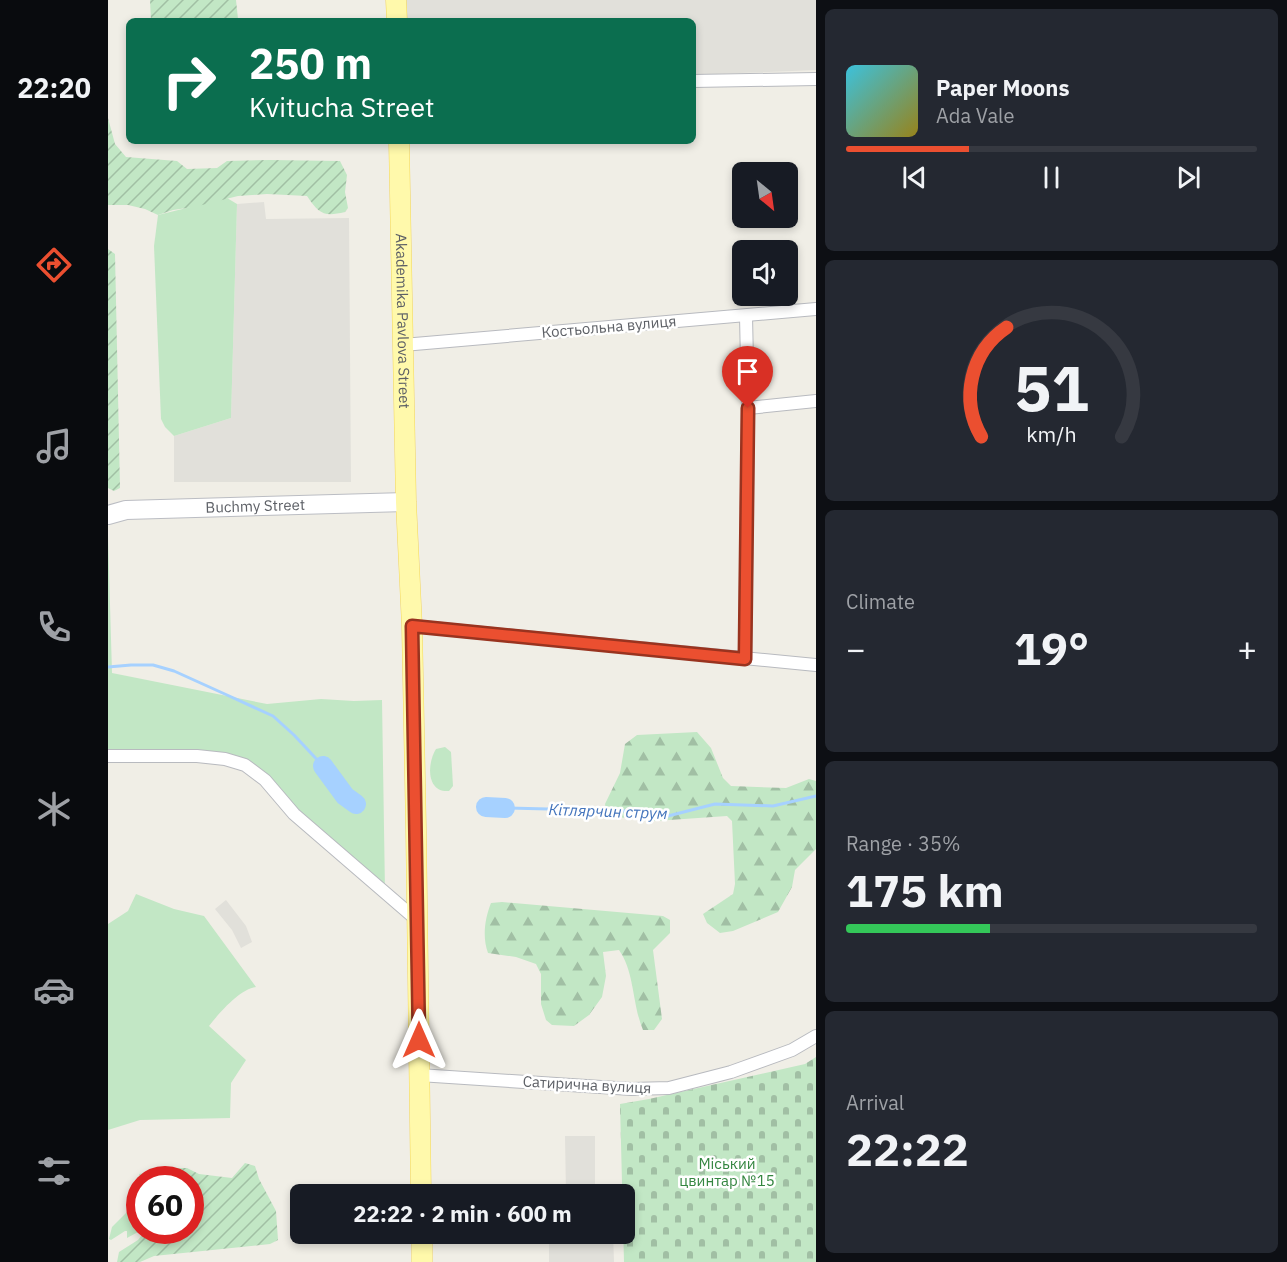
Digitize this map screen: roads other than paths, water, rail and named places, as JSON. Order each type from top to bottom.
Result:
[{"type":"main road","points":[[396,0],[397,18]]},
{"type":"main road","name":"Akademika Pavlova Street","points":[[399,144],[406,502],[412,626],[421,1184]]},
{"type":"main road","points":[[422,1244],[422,1262]]},
{"type":"street","points":[[696,81],[816,79]]},
{"type":"street","name":"Костьольна вулиця","points":[[403,345],[816,309]]},
{"type":"street","points":[[745,659],[748,408],[746,316]]},
{"type":"street","points":[[748,408],[816,401]]},
{"type":"street","name":"Buchmy Street","points":[[108,515],[126,510],[406,502]]},
{"type":"street","points":[[412,626],[816,665]]},
{"type":"street","points":[[108,756],[196,756],[225,759],[246,765],[264,780],[294,814],[418,921]]},
{"type":"street","name":"Сатирична вулиця","points":[[419,1075],[619,1088],[669,1088],[731,1072],[792,1050],[816,1036]]},
{"type":"waterway","name":"Кітлярчин струм","points":[[108,667],[153,665],[174,671],[273,716],[323,766]]},
{"type":"waterway","points":[[323,766],[345,796],[356,804]]},
{"type":"waterway","name":"Кітлярчин струм","points":[[505,808],[628,811],[664,817],[715,804],[773,806],[816,796]]},
{"type":"waterway","points":[[486,807],[505,808]]},
{"type":"park label","name":"Міський цвинтар №15","points":[[727,1172]]}]
